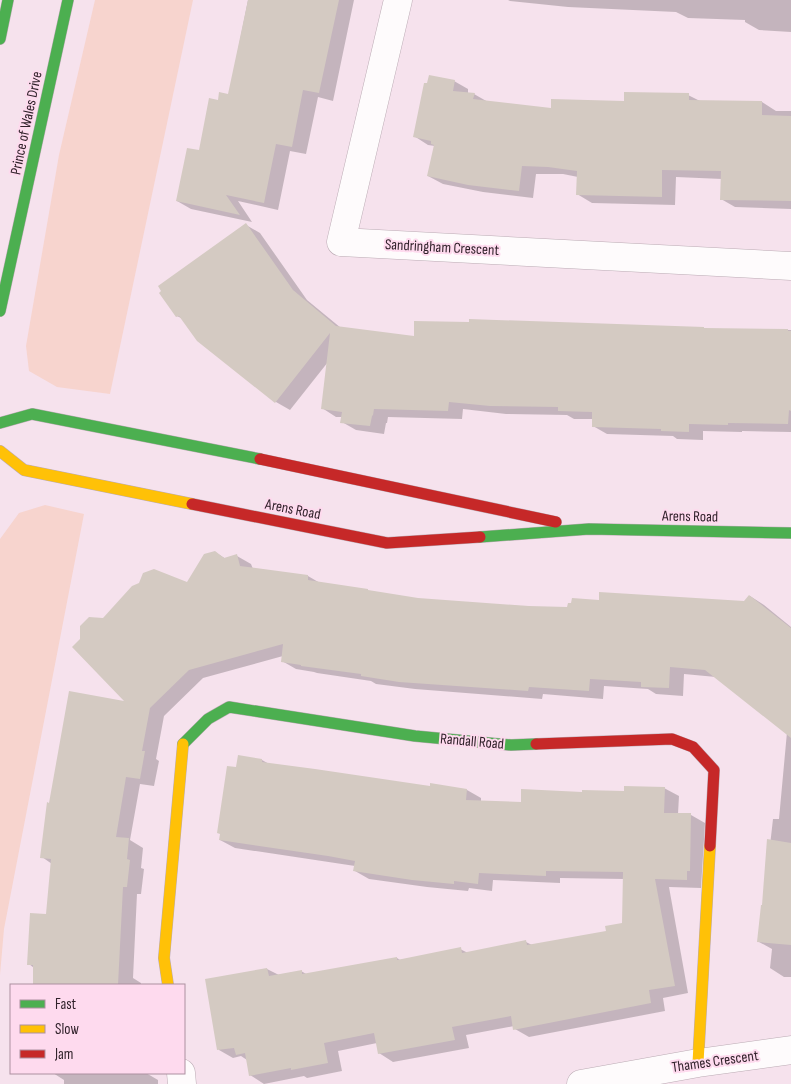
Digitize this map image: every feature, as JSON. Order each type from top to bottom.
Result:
[{"type":"street","points":[[0,39],[8,0]]},
{"type":"street","name":"Prince of Wales Drive","points":[[0,311],[68,0]]},
{"type":"street","name":"Sandringham Crescent","points":[[398,0],[341,242],[791,266]]},
{"type":"street","name":"Arens Road","points":[[0,423],[32,414],[276,462],[589,529]]},
{"type":"street","name":"Arens Road","points":[[0,451],[24,470],[387,543],[589,529],[791,533]]},
{"type":"street","name":"Randall Road","points":[[168,984],[164,958],[183,743],[208,719],[229,707],[415,736],[511,745],[672,738],[693,747],[714,770],[698,1062]]},
{"type":"street","name":"Thames Crescent","points":[[581,1084],[698,1062],[791,1050]]},
{"type":"shaded area","points":[[95,0],[193,0],[110,394],[57,387],[29,371],[26,346],[59,155]]},
{"type":"shaded area","points":[[45,505],[84,514],[4,929],[0,975],[0,539],[19,513]]},
{"type":"building","points":[[248,0],[339,0],[319,93],[303,90],[292,147],[276,144],[264,203],[226,195],[240,215],[176,201],[187,148],[199,150],[209,98],[218,100],[219,92],[228,94]]},
{"type":"building","points":[[429,75],[455,80],[453,91],[475,93],[473,99],[551,108],[551,99],[624,101],[624,92],[689,93],[689,100],[762,101],[762,115],[791,116],[791,201],[720,200],[721,171],[662,170],[662,197],[576,195],[577,171],[548,167],[522,166],[519,191],[468,185],[427,176],[434,145],[431,144],[431,141],[413,137],[424,83],[427,83]]},
{"type":"building","points":[[246,223],[293,290],[336,326],[414,336],[414,321],[469,322],[469,319],[704,328],[788,329],[788,331],[791,331],[791,411],[789,410],[788,424],[689,424],[689,432],[661,431],[661,429],[592,427],[592,412],[558,411],[558,407],[490,406],[449,402],[448,411],[374,409],[370,426],[340,423],[342,412],[321,409],[330,333],[275,403],[197,341],[179,316],[176,317],[159,293],[161,291],[158,286]]},
{"type":"building","points":[[215,551],[224,558],[237,554],[240,566],[308,575],[308,580],[418,598],[567,607],[568,603],[571,603],[572,598],[599,600],[599,592],[744,601],[749,595],[791,628],[791,738],[705,670],[670,667],[669,688],[641,687],[641,682],[590,679],[589,691],[529,687],[528,691],[399,682],[361,676],[361,674],[301,666],[281,662],[283,644],[189,670],[150,708],[142,751],[145,751],[140,779],[126,777],[116,837],[129,838],[127,859],[130,860],[127,887],[123,887],[118,984],[33,984],[33,965],[27,965],[30,913],[46,914],[51,859],[40,858],[47,802],[49,803],[69,691],[124,701],[72,647],[80,639],[80,626],[89,617],[103,618],[132,586],[139,583],[143,573],[154,569],[187,582],[204,554]]},
{"type":"building","points":[[238,755],[262,759],[262,762],[430,786],[430,783],[467,789],[466,800],[521,802],[521,789],[582,792],[582,790],[624,791],[624,786],[665,787],[664,813],[691,813],[690,871],[687,871],[687,880],[655,879],[675,986],[649,990],[651,1003],[513,1030],[511,1016],[452,1027],[455,1040],[378,1054],[374,1033],[324,1043],[328,1063],[249,1076],[245,1053],[236,1055],[234,1048],[217,1050],[205,979],[267,968],[269,976],[302,970],[302,974],[397,957],[397,960],[461,947],[462,953],[526,940],[527,945],[606,931],[605,926],[622,923],[623,872],[546,871],[546,876],[479,873],[478,884],[454,881],[454,884],[353,871],[355,861],[219,840],[220,834],[217,833],[227,766],[236,767]]},
{"type":"building","points":[[767,839],[791,843],[791,945],[757,942]]},
{"type":"traffic: fast","points":[[0,39],[8,0]]},
{"type":"traffic: fast","points":[[0,311],[68,0]]},
{"type":"traffic: fast","points":[[0,423],[32,414],[260,459]]},
{"type":"traffic: fast","points":[[480,537],[589,529],[791,533]]},
{"type":"traffic: fast","points":[[183,744],[208,719],[229,707],[415,736],[511,745],[536,744]]},
{"type":"traffic: slow","points":[[0,451],[24,470],[192,504]]},
{"type":"traffic: slow","points":[[168,984],[164,958],[183,744]]},
{"type":"traffic: slow","points":[[698,1063],[710,846]]},
{"type":"traffic: jam","points":[[260,459],[556,522]]},
{"type":"traffic: jam","points":[[192,504],[387,543],[480,537]]},
{"type":"traffic: jam","points":[[536,744],[672,739],[693,747],[714,770],[710,846]]}]
